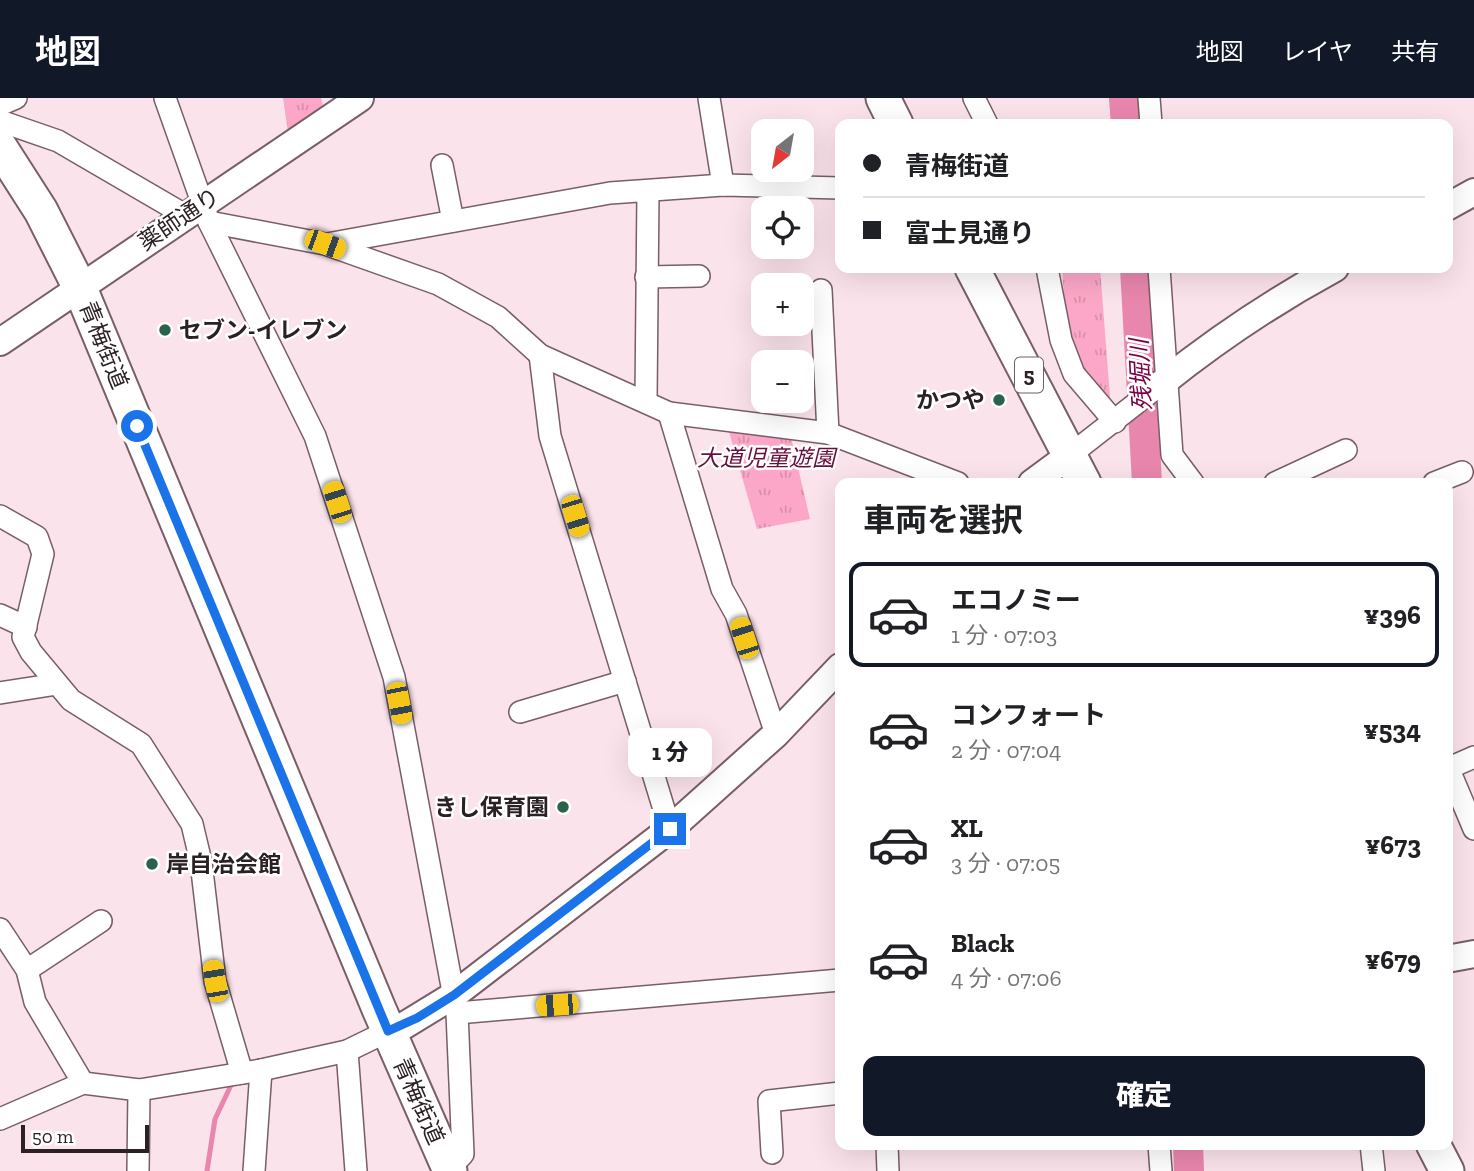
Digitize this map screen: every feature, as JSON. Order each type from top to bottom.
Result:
[{"type":"main road","points":[[883,98],[894,119]]},
{"type":"main road","name":"青梅街道","points":[[0,147],[41,211],[80,288],[388,1031],[449,1170]]},
{"type":"main road","name":"5","points":[[975,273],[1077,469]]},
{"type":"main road","points":[[1436,1150],[1447,1171]]},
{"type":"street","points":[[0,105],[16,98]]},
{"type":"street","points":[[165,98],[199,214],[315,436],[394,677],[455,1004],[463,1154],[449,1170]]},
{"type":"street","name":"薬師通り","points":[[0,342],[80,288],[199,214],[360,98]]},
{"type":"street","points":[[709,98],[723,185]]},
{"type":"street","points":[[974,98],[984,119]]},
{"type":"street","points":[[1149,98],[1150,119]]},
{"type":"street","points":[[0,121],[58,141],[199,214],[325,244],[438,284],[498,317],[540,355],[646,400],[669,413],[828,433],[945,478]]},
{"type":"street","points":[[442,165],[453,221]]},
{"type":"street","points":[[325,244],[610,193],[723,185],[835,188]]},
{"type":"street","points":[[646,400],[648,191]]},
{"type":"street","points":[[1453,204],[1474,192]]},
{"type":"street","points":[[1048,273],[1061,340],[1074,374],[1117,421]]},
{"type":"street","points":[[1159,273],[1164,382],[1171,456],[1189,478]]},
{"type":"street","points":[[1048,478],[1077,469],[1117,421],[1164,382],[1248,320],[1327,273]]},
{"type":"street","points":[[646,276],[699,276]]},
{"type":"street","points":[[821,290],[828,433]]},
{"type":"street","points":[[540,355],[550,436],[670,829]]},
{"type":"street","points":[[669,413],[722,589],[736,614],[776,734]]},
{"type":"street","points":[[1286,478],[1346,450]]},
{"type":"street","points":[[1446,478],[1462,471]]},
{"type":"street","points":[[0,516],[37,537],[43,554],[23,637],[30,652],[71,700],[141,744],[192,824],[201,862],[215,981],[251,1072],[254,1171]]},
{"type":"street","points":[[0,615],[26,627]]},
{"type":"street","points":[[455,1004],[670,829],[776,734],[835,672]]},
{"type":"street","points":[[520,712],[625,681]]},
{"type":"street","points":[[0,693],[57,684]]},
{"type":"street","points":[[1453,765],[1474,757]]},
{"type":"street","points":[[1453,779],[1474,829]]},
{"type":"street","points":[[27,970],[101,921]]},
{"type":"street","points":[[0,929],[27,970],[35,1002],[83,1083]]},
{"type":"street","points":[[1453,957],[1474,954]]},
{"type":"street","points":[[0,1119],[83,1083],[139,1090],[251,1072],[347,1051],[455,1004],[835,980]]},
{"type":"street","points":[[347,1051],[356,1171]]},
{"type":"street","points":[[138,1171],[139,1090]]},
{"type":"street","points":[[772,1153],[769,1101],[835,1094]]},
{"type":"street","points":[[887,1150],[888,1171]]},
{"type":"street","points":[[1159,1150],[1161,1171]]},
{"type":"street","points":[[1372,1150],[1374,1171]]},
{"type":"green space","points":[[283,98],[321,98],[323,107],[288,132]]},
{"type":"green space","points":[[1062,273],[1100,273],[1110,397],[1107,400],[1079,365],[1065,312]]},
{"type":"green space","name":"大道児童遊園","points":[[727,425],[790,433],[810,519],[757,529]]},
{"type":"waterway","name":"残堀川","points":[[1124,98],[1126,119]]},
{"type":"waterway","name":"残堀川","points":[[1135,273],[1147,478]]},
{"type":"waterway","points":[[207,1171],[215,1119],[233,1081]]},
{"type":"waterway","name":"残堀川","points":[[1188,1150],[1189,1171]]},
{"type":"place","name":"セブン-イレブン","points":[[165,330]]},
{"type":"place","name":"かつや","points":[[999,400]]},
{"type":"place","name":"きし保育園","points":[[563,807]]},
{"type":"place","name":"岸自治会館","points":[[152,864]]},
{"type":"route","points":[[137,426],[388,1031],[405,1025],[454,995],[670,829]]}]
